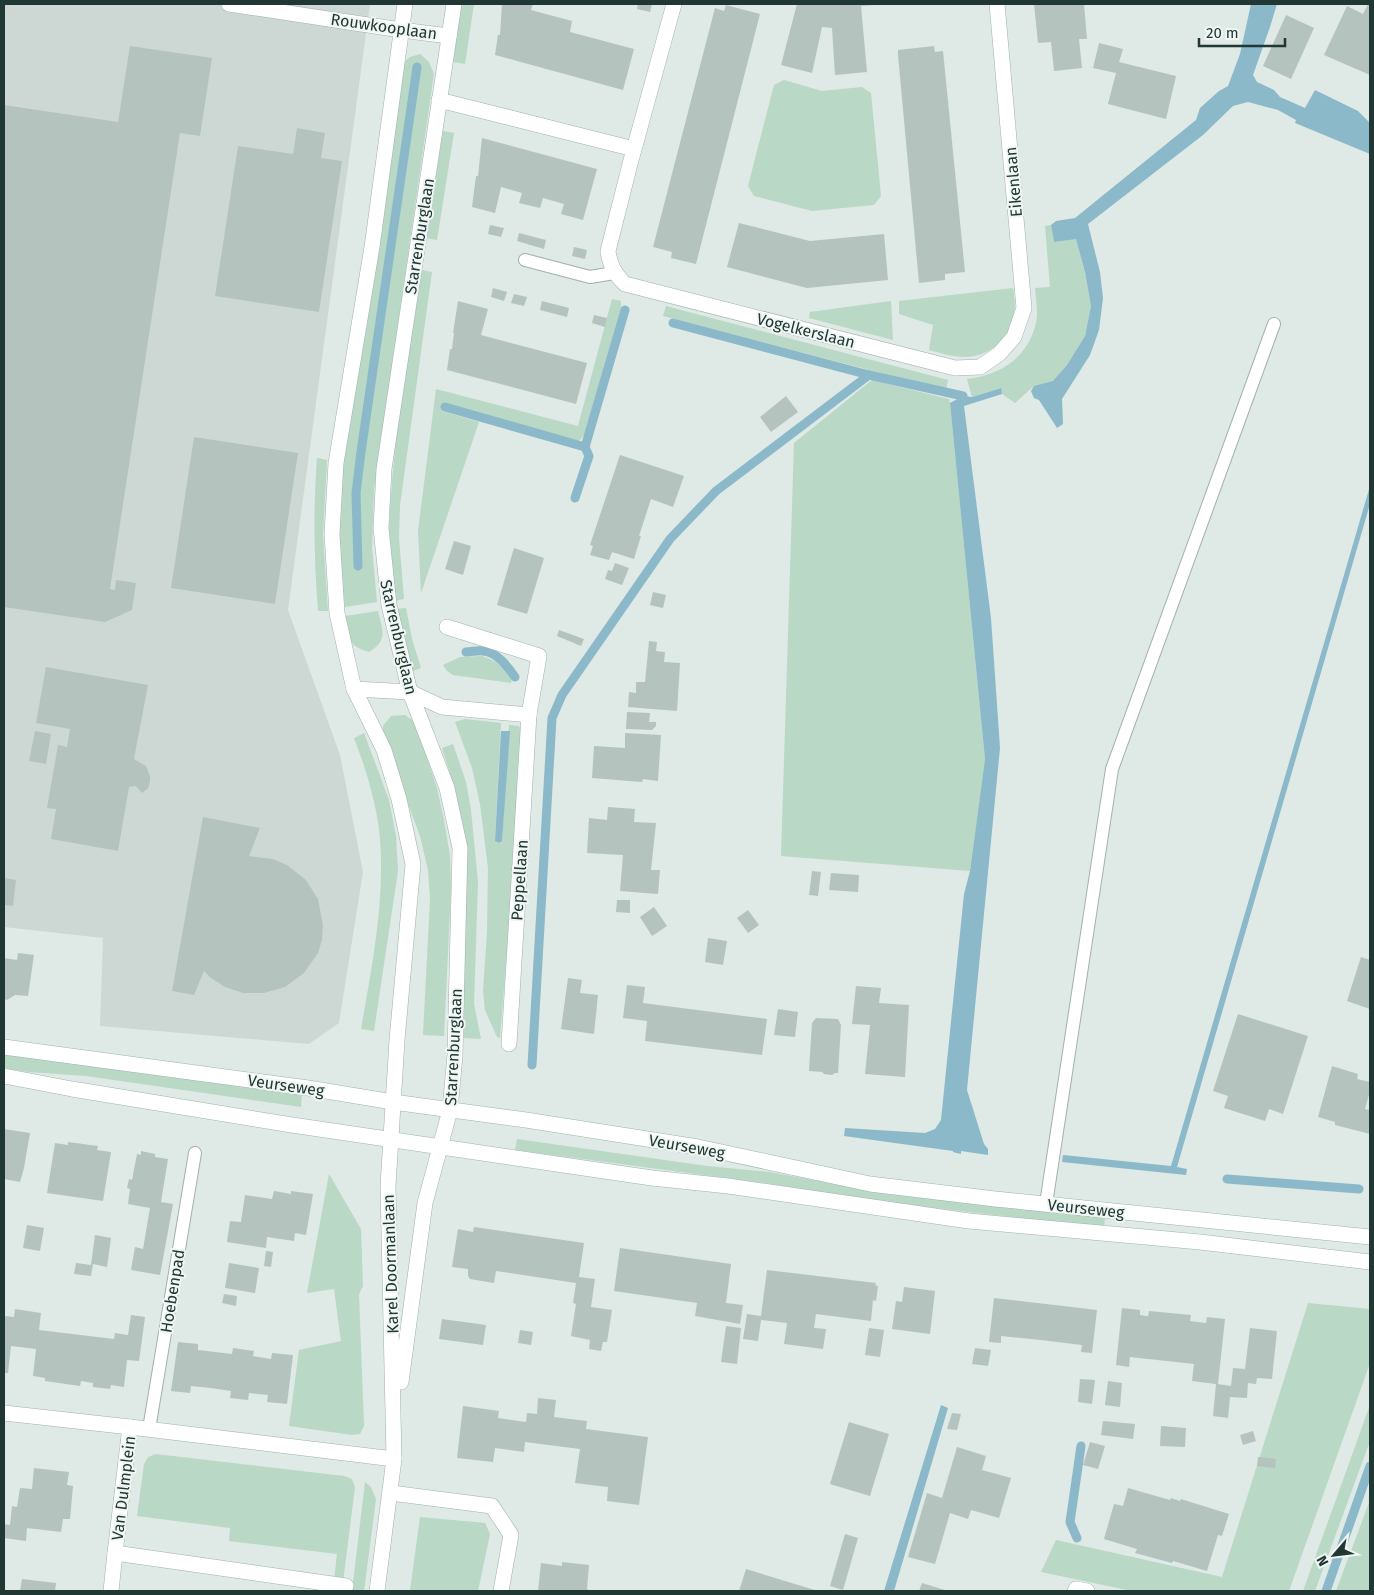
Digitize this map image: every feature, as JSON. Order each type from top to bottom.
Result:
[{"type":"street","name":"Rouwkooplaan","points":[[229,4],[449,36]]},
{"type":"street","points":[[393,1102],[414,864],[384,750],[354,688],[337,613],[332,534],[336,463],[372,247],[405,4]]},
{"type":"street","name":"Starrenburglaan","points":[[441,1146],[450,1110],[456,1055],[460,848],[446,788],[410,692],[389,605],[381,528],[384,469],[454,4]]},
{"type":"street","points":[[614,273],[608,251],[674,4]]},
{"type":"street","name":"Eikenlaan","points":[[996,4],[1024,308],[1014,337],[999,354]]},
{"type":"street","points":[[439,100],[634,149]]},
{"type":"street","name":"Vogelkerslaan","points":[[614,273],[625,284],[955,368],[980,367],[999,354]]},
{"type":"street","name":"Peppellaan","points":[[447,627],[539,656],[529,715],[508,1044]]},
{"type":"street","points":[[354,688],[410,692],[442,707],[529,715]]},
{"type":"street","name":"Veurseweg","points":[[4,1047],[308,1088],[698,1147],[870,1184],[1370,1237]]},
{"type":"street","name":"Veurseweg","points":[[4,1076],[72,1089],[390,1140],[652,1178],[728,1186],[969,1220],[1200,1242],[1370,1262]]},
{"type":"street","name":"Karel Doormanlaan","points":[[377,1591],[394,1459],[395,1425],[388,1186],[393,1102]]},
{"type":"street","name":"Karel Doormanlaan","points":[[395,1425],[425,1204],[441,1146]]},
{"type":"street","points":[[4,1413],[130,1427]]},
{"type":"street","name":"Van Dulmplein","points":[[346,1586],[115,1553],[130,1427],[394,1459]]},
{"type":"street","points":[[391,1493],[492,1506],[511,1535],[501,1591]]},
{"type":"street","points":[[111,1591],[115,1553]]},
{"type":"street","points":[[1075,1591],[1076,1589],[1087,1591]]},
{"type":"lane","points":[[525,260],[590,277],[614,273]]},
{"type":"lane","points":[[1046,1204],[1112,769],[1274,324]]},
{"type":"lane","name":"Hoebenpad","points":[[149,1429],[195,1153]]},
{"type":"shaded area","points":[[4,4],[370,4],[288,610],[340,755],[363,872],[339,1023],[309,1044],[100,1026],[103,938],[4,927]]},
{"type":"green space","points":[[462,4],[474,4],[465,64],[453,62]]},
{"type":"green space","points":[[420,54],[429,62],[434,74],[374,490],[372,548],[377,602],[345,607],[340,538],[343,470],[347,436],[402,64],[410,57]]},
{"type":"green space","points":[[784,80],[822,91],[862,87],[871,93],[881,196],[874,205],[812,211],[754,196],[748,186],[774,85]]},
{"type":"green space","points":[[443,131],[454,133],[437,240],[426,238]]},
{"type":"green space","points":[[1051,225],[1054,242],[1076,238],[1091,306],[1085,336],[1067,365],[1053,382],[1034,386],[1015,403],[1002,394],[1000,388],[972,397],[967,379],[990,374],[1009,364],[1018,357],[1031,339],[1037,318],[1035,288],[1050,287],[1045,226]]},
{"type":"green space","points":[[422,270],[432,272],[400,505],[399,538],[404,599],[394,601],[389,555],[392,483],[400,412]]},
{"type":"green space","points":[[1013,288],[1015,312],[1008,332],[996,345],[982,354],[964,357],[946,355],[929,350],[933,325],[899,314],[899,301]]},
{"type":"green space","points":[[612,299],[621,301],[621,308],[584,435],[579,441],[443,404],[442,411],[479,422],[421,593],[418,531],[436,389],[578,426]]},
{"type":"green space","points":[[891,301],[893,340],[809,318],[810,312]]},
{"type":"green space","points":[[666,306],[948,380],[946,390],[663,316]]},
{"type":"green space","points":[[872,380],[949,399],[950,403],[985,759],[970,871],[781,856],[794,443]]},
{"type":"green space","points":[[317,458],[327,460],[323,535],[328,611],[318,611],[314,535]]},
{"type":"green space","points":[[406,608],[412,639],[421,668],[411,672],[394,609]]},
{"type":"green space","points":[[378,611],[382,639],[369,652],[356,647],[348,635],[345,616]]},
{"type":"green space","points":[[482,656],[502,667],[512,678],[511,683],[453,675],[443,665],[460,657]]},
{"type":"green space","points":[[405,715],[415,722],[437,788],[450,856],[451,890],[444,1036],[423,1035],[430,899],[428,870],[420,836],[383,736],[383,726],[391,716]]},
{"type":"green space","points":[[465,719],[501,723],[495,840],[498,843],[502,841],[509,725],[519,726],[524,737],[500,1038],[497,1037],[485,1010],[483,991],[487,932],[488,868],[480,804],[472,768],[455,722]]},
{"type":"green space","points":[[364,733],[389,800],[396,836],[398,871],[374,1031],[361,1029],[377,934],[381,886],[379,826],[367,775],[354,738]]},
{"type":"green space","points":[[453,744],[466,782],[471,810],[478,882],[474,1004],[481,1039],[464,1038],[458,808],[455,789],[442,748]]},
{"type":"green space","points":[[4,1054],[302,1094],[301,1107],[86,1076],[28,1072],[4,1068]]},
{"type":"green space","points":[[517,1139],[707,1166],[769,1172],[875,1191],[1105,1218],[1104,1228],[876,1201],[771,1184],[515,1150]]},
{"type":"green space","points":[[329,1174],[361,1229],[363,1286],[359,1294],[364,1426],[360,1434],[352,1435],[289,1426],[299,1350],[341,1341],[334,1289],[307,1293]]},
{"type":"green space","points":[[1308,1303],[1370,1309],[1370,1363],[1289,1591],[1132,1591],[1041,1572],[1056,1540],[1222,1577]]},
{"type":"green space","points":[[1370,1405],[1370,1441],[1315,1591],[1303,1591]]},
{"type":"green space","points":[[156,1454],[344,1476],[352,1479],[355,1487],[343,1582],[334,1580],[337,1554],[229,1541],[230,1528],[137,1516],[144,1464],[148,1457]]},
{"type":"green space","points":[[365,1482],[371,1487],[376,1499],[364,1591],[352,1591]]},
{"type":"green space","points":[[1370,1500],[1370,1591],[1336,1591]]},
{"type":"green space","points":[[420,1517],[485,1523],[490,1534],[478,1591],[410,1591]]},
{"type":"water","points":[[1251,4],[1277,4],[1253,75],[1257,82],[1274,90],[1280,97],[1305,108],[1315,90],[1358,111],[1370,123],[1370,154],[1295,123],[1296,120],[1278,110],[1248,102],[1233,106],[1203,135],[1088,224],[1100,272],[1103,298],[1099,330],[1090,355],[1062,399],[1063,424],[1057,428],[1039,400],[1034,398],[1031,391],[1034,386],[1053,381],[1067,365],[1085,336],[1091,306],[1085,272],[1076,239],[1054,242],[1051,225],[1056,221],[1075,218],[1196,120],[1200,108],[1219,91],[1228,86],[1240,54]]},
{"type":"water","points":[[1001,388],[1002,394],[964,406],[991,618],[1000,748],[967,1090],[984,1144],[988,1149],[988,1155],[961,1151],[961,1154],[953,1151],[844,1136],[845,1128],[925,1133],[935,1129],[941,1120],[964,894],[970,871],[985,759],[950,403],[963,396],[972,397]]},
{"type":"water","points":[[1370,486],[1370,504],[1177,1167],[1187,1169],[1186,1175],[1062,1162],[1063,1155],[1171,1166]]},
{"type":"water","points":[[501,731],[510,731],[502,841],[499,843],[495,841]]},
{"type":"water","points":[[941,1405],[948,1408],[894,1591],[884,1591]]},
{"type":"building","points":[[502,4],[533,4],[531,10],[572,21],[570,32],[634,49],[623,90],[495,55],[498,35],[500,35]]},
{"type":"building","points":[[638,4],[652,4],[650,12],[637,9]]},
{"type":"building","points":[[797,4],[875,4],[861,6],[867,72],[835,75],[832,28],[822,27],[812,73],[781,65]]},
{"type":"building","points":[[1034,4],[1084,4],[1087,39],[1079,39],[1082,68],[1054,71],[1051,42],[1038,43]]},
{"type":"building","points":[[1368,4],[1370,4],[1370,75],[1324,55],[1347,6],[1363,14]]},
{"type":"building","points":[[726,5],[760,14],[696,264],[671,258],[672,252],[653,247],[715,8],[724,11]]},
{"type":"building","points":[[1286,15],[1314,28],[1291,79],[1263,66]]},
{"type":"building","points":[[1099,43],[1123,49],[1119,62],[1176,76],[1166,119],[1108,104],[1116,73],[1093,68]]},
{"type":"building","points":[[130,46],[212,58],[200,136],[180,133],[110,589],[115,590],[116,580],[136,583],[132,610],[105,622],[4,607],[4,105],[118,122]]},
{"type":"building","points":[[934,46],[935,52],[943,51],[965,272],[945,274],[945,280],[919,283],[898,50]]},
{"type":"building","points":[[297,128],[325,133],[321,158],[342,161],[319,312],[215,296],[238,146],[293,154]]},
{"type":"building","points":[[482,138],[597,169],[583,220],[561,214],[564,204],[543,198],[540,208],[519,203],[522,193],[501,187],[495,213],[472,207]]},
{"type":"building","points":[[739,223],[810,241],[884,234],[888,280],[807,288],[727,267]]},
{"type":"building","points":[[490,225],[504,228],[501,237],[488,234]]},
{"type":"building","points":[[519,233],[546,240],[544,249],[517,241]]},
{"type":"building","points":[[574,247],[587,250],[585,259],[572,256]]},
{"type":"building","points":[[493,288],[507,292],[504,301],[491,297]]},
{"type":"building","points":[[514,294],[527,297],[524,306],[511,303]]},
{"type":"building","points":[[458,301],[488,309],[481,335],[587,363],[576,404],[447,370],[450,349],[452,349]]},
{"type":"building","points":[[542,301],[569,308],[567,317],[540,310]]},
{"type":"building","points":[[594,315],[607,318],[605,327],[592,323]]},
{"type":"building","points":[[786,396],[798,412],[771,432],[760,417]]},
{"type":"building","points":[[194,437],[298,453],[275,604],[171,588]]},
{"type":"building","points":[[620,455],[684,476],[673,507],[651,499],[634,559],[612,552],[609,560],[590,555],[593,546],[590,545]]},
{"type":"building","points":[[454,541],[471,546],[463,575],[445,569]]},
{"type":"building","points":[[514,548],[544,558],[527,614],[497,605]]},
{"type":"building","points":[[615,563],[629,568],[622,585],[605,579],[608,570],[612,571]]},
{"type":"building","points":[[653,592],[666,595],[663,608],[650,605]]},
{"type":"building","points":[[559,630],[584,639],[581,646],[557,636]]},
{"type":"building","points":[[649,641],[657,642],[656,651],[665,652],[664,662],[680,663],[677,711],[628,707],[629,692],[636,693],[636,682],[645,682]]},
{"type":"building","points":[[46,667],[148,685],[134,759],[146,766],[150,781],[148,788],[142,793],[136,786],[129,787],[118,851],[51,839],[56,809],[47,808],[58,745],[67,747],[70,729],[36,723]]},
{"type":"building","points":[[627,712],[650,713],[649,722],[656,722],[656,726],[652,730],[626,729]]},
{"type":"building","points":[[35,731],[51,734],[46,764],[29,761]]},
{"type":"building","points":[[625,733],[661,735],[658,781],[643,779],[642,782],[592,778],[594,746],[625,748]]},
{"type":"building","points":[[608,807],[635,809],[634,822],[656,823],[651,870],[660,870],[658,894],[620,891],[623,855],[587,853],[589,818],[607,820]]},
{"type":"building","points":[[203,817],[260,828],[249,856],[273,859],[287,865],[306,880],[318,899],[323,925],[322,940],[318,953],[304,973],[285,987],[264,993],[243,993],[225,987],[204,971],[194,995],[172,991]]},
{"type":"building","points":[[812,871],[821,872],[818,896],[809,895]]},
{"type":"building","points":[[831,873],[859,875],[858,892],[829,890]]},
{"type":"building","points":[[4,878],[16,880],[13,906],[4,905]]},
{"type":"building","points":[[617,900],[630,900],[630,913],[616,912]]},
{"type":"building","points":[[654,907],[667,926],[652,936],[640,917]]},
{"type":"building","points":[[748,910],[759,925],[748,933],[737,918]]},
{"type":"building","points":[[708,938],[727,941],[723,965],[705,962]]},
{"type":"building","points":[[18,953],[34,955],[28,996],[15,995],[7,1000],[4,999],[4,958],[17,960]]},
{"type":"building","points":[[1361,957],[1370,960],[1370,1009],[1347,1001]]},
{"type":"building","points":[[568,978],[582,980],[580,993],[598,995],[594,1034],[561,1029]]},
{"type":"building","points":[[627,985],[645,987],[643,1003],[767,1019],[762,1055],[645,1041],[647,1021],[623,1018]]},
{"type":"building","points":[[856,986],[881,988],[879,1003],[909,1005],[905,1077],[865,1074],[870,1025],[852,1024]]},
{"type":"building","points":[[778,1009],[798,1012],[795,1037],[774,1035]]},
{"type":"building","points":[[1238,1014],[1308,1036],[1283,1114],[1269,1109],[1265,1121],[1224,1108],[1228,1096],[1213,1091]]},
{"type":"building","points":[[816,1018],[838,1019],[841,1025],[838,1073],[832,1075],[809,1071],[812,1023]]},
{"type":"building","points":[[1332,1066],[1358,1074],[1357,1079],[1370,1082],[1370,1091],[1365,1109],[1370,1110],[1370,1134],[1335,1125],[1335,1122],[1318,1117]]},
{"type":"building","points":[[4,1129],[30,1133],[20,1182],[4,1179]]},
{"type":"building","points":[[68,1142],[98,1146],[97,1150],[111,1152],[103,1201],[47,1193],[55,1143],[68,1145]]},
{"type":"building","points":[[141,1151],[155,1154],[155,1157],[168,1159],[161,1202],[173,1204],[160,1275],[131,1270],[135,1247],[143,1249],[150,1208],[128,1204],[130,1189],[127,1188],[129,1179],[132,1180],[137,1154],[141,1155]]},
{"type":"building","points":[[274,1191],[291,1194],[291,1191],[313,1194],[306,1235],[295,1233],[294,1241],[267,1237],[266,1248],[227,1242],[230,1221],[241,1222],[245,1195],[272,1199]]},
{"type":"building","points":[[27,1225],[44,1228],[40,1251],[23,1248]]},
{"type":"building","points":[[474,1227],[584,1243],[579,1277],[595,1279],[591,1307],[612,1310],[607,1342],[603,1342],[601,1351],[589,1349],[590,1340],[571,1336],[576,1304],[573,1303],[576,1283],[496,1271],[494,1283],[470,1279],[468,1269],[452,1267],[458,1229],[473,1232]]},
{"type":"building","points":[[95,1235],[111,1238],[107,1267],[93,1264],[91,1276],[74,1274],[76,1263],[91,1265]]},
{"type":"building","points":[[620,1248],[731,1264],[726,1303],[743,1305],[740,1324],[695,1316],[697,1303],[614,1291]]},
{"type":"building","points":[[266,1251],[273,1252],[271,1267],[264,1266]]},
{"type":"building","points":[[229,1263],[259,1268],[255,1293],[225,1288]]},
{"type":"building","points":[[767,1270],[876,1283],[875,1285],[878,1286],[876,1301],[873,1300],[871,1321],[816,1314],[814,1328],[826,1329],[823,1349],[784,1344],[787,1323],[761,1320],[758,1341],[743,1339],[747,1314],[761,1316]]},
{"type":"building","points":[[904,1287],[935,1291],[930,1334],[892,1329],[896,1301],[902,1302]]},
{"type":"building","points":[[224,1294],[237,1296],[236,1306],[222,1303]]},
{"type":"building","points":[[994,1298],[1097,1310],[1092,1353],[1081,1352],[1082,1345],[1041,1340],[1001,1336],[1001,1343],[989,1342]]},
{"type":"building","points":[[1122,1308],[1140,1310],[1140,1315],[1146,1316],[1148,1316],[1149,1311],[1191,1315],[1190,1321],[1206,1323],[1207,1317],[1225,1319],[1218,1384],[1231,1386],[1233,1368],[1245,1369],[1250,1328],[1277,1331],[1272,1379],[1257,1378],[1256,1384],[1248,1383],[1247,1398],[1230,1397],[1228,1418],[1213,1416],[1216,1384],[1192,1381],[1194,1364],[1130,1357],[1129,1367],[1116,1365]]},
{"type":"building","points":[[15,1309],[41,1313],[39,1330],[114,1339],[115,1333],[128,1335],[131,1315],[145,1317],[139,1361],[127,1360],[124,1387],[111,1385],[110,1389],[93,1387],[93,1383],[81,1381],[80,1386],[45,1381],[45,1378],[33,1376],[36,1349],[11,1346],[8,1373],[4,1373],[4,1316],[14,1317]]},
{"type":"building","points":[[442,1319],[486,1325],[483,1345],[439,1339]]},
{"type":"building","points":[[726,1326],[741,1328],[737,1364],[721,1362]]},
{"type":"building","points":[[869,1328],[884,1330],[880,1357],[865,1355]]},
{"type":"building","points":[[520,1330],[533,1332],[531,1345],[518,1343]]},
{"type":"building","points":[[178,1342],[198,1344],[198,1350],[232,1354],[233,1348],[254,1351],[253,1356],[271,1359],[272,1353],[293,1355],[287,1404],[267,1402],[268,1395],[249,1393],[248,1400],[230,1398],[231,1391],[211,1388],[191,1386],[190,1393],[171,1391]]},
{"type":"building","points":[[975,1348],[991,1350],[988,1366],[972,1364]]},
{"type":"building","points":[[1080,1379],[1095,1380],[1092,1404],[1078,1402]]},
{"type":"building","points":[[1108,1381],[1122,1383],[1120,1407],[1105,1405]]},
{"type":"building","points":[[538,1398],[556,1400],[554,1417],[587,1421],[586,1429],[648,1437],[639,1505],[607,1501],[608,1487],[575,1483],[580,1449],[525,1442],[524,1452],[495,1448],[493,1462],[457,1458],[463,1406],[499,1411],[498,1418],[526,1422],[527,1413],[537,1414]]},
{"type":"building","points":[[952,1413],[961,1414],[957,1430],[947,1429]]},
{"type":"building","points":[[1103,1421],[1135,1424],[1133,1439],[1101,1435]]},
{"type":"building","points":[[849,1422],[889,1434],[870,1496],[830,1484]]},
{"type":"building","points":[[1161,1426],[1186,1428],[1185,1447],[1160,1446]]},
{"type":"building","points":[[1253,1431],[1256,1441],[1243,1445],[1240,1435]]},
{"type":"building","points":[[1090,1442],[1105,1446],[1098,1469],[1083,1465]]},
{"type":"building","points":[[957,1447],[986,1456],[982,1470],[1011,1478],[999,1518],[971,1510],[968,1519],[950,1513],[935,1564],[908,1557],[927,1493],[942,1498]]},
{"type":"building","points":[[1258,1457],[1276,1459],[1275,1468],[1257,1466]]},
{"type":"building","points":[[34,1468],[69,1472],[67,1485],[73,1486],[70,1519],[63,1519],[61,1532],[27,1528],[26,1541],[4,1538],[4,1524],[10,1525],[12,1506],[17,1507],[20,1488],[32,1489]]},
{"type":"building","points":[[1128,1488],[1170,1500],[1171,1498],[1180,1501],[1181,1499],[1229,1514],[1222,1536],[1218,1535],[1207,1571],[1135,1553],[1137,1549],[1104,1539],[1114,1504],[1123,1506]]},
{"type":"building","points":[[845,1534],[858,1538],[843,1590],[830,1586]]},
{"type":"building","points":[[562,1562],[589,1565],[587,1589],[591,1591],[538,1591],[541,1563],[562,1566]]},
{"type":"building","points":[[746,1569],[818,1591],[739,1591]]},
{"type":"building","points":[[22,1579],[56,1583],[55,1591],[20,1591]]},
{"type":"building","points":[[922,1583],[948,1591],[919,1591]]},
{"type":"waterway","points":[[358,566],[356,493],[417,67]]},
{"type":"waterway","points":[[445,407],[585,447],[625,310]]},
{"type":"waterway","points":[[673,323],[869,375],[963,396]]},
{"type":"waterway","points":[[532,1065],[552,718],[562,695],[670,539],[716,491],[869,375]]},
{"type":"waterway","points":[[575,498],[589,456],[585,447]]},
{"type":"waterway","points":[[466,652],[481,651],[493,654],[502,661],[515,677]]},
{"type":"waterway","points":[[1227,1179],[1359,1189]]},
{"type":"waterway","points":[[1077,1538],[1070,1522],[1081,1446]]},
{"type":"waterway","points":[[1326,1591],[1370,1466]]}]
